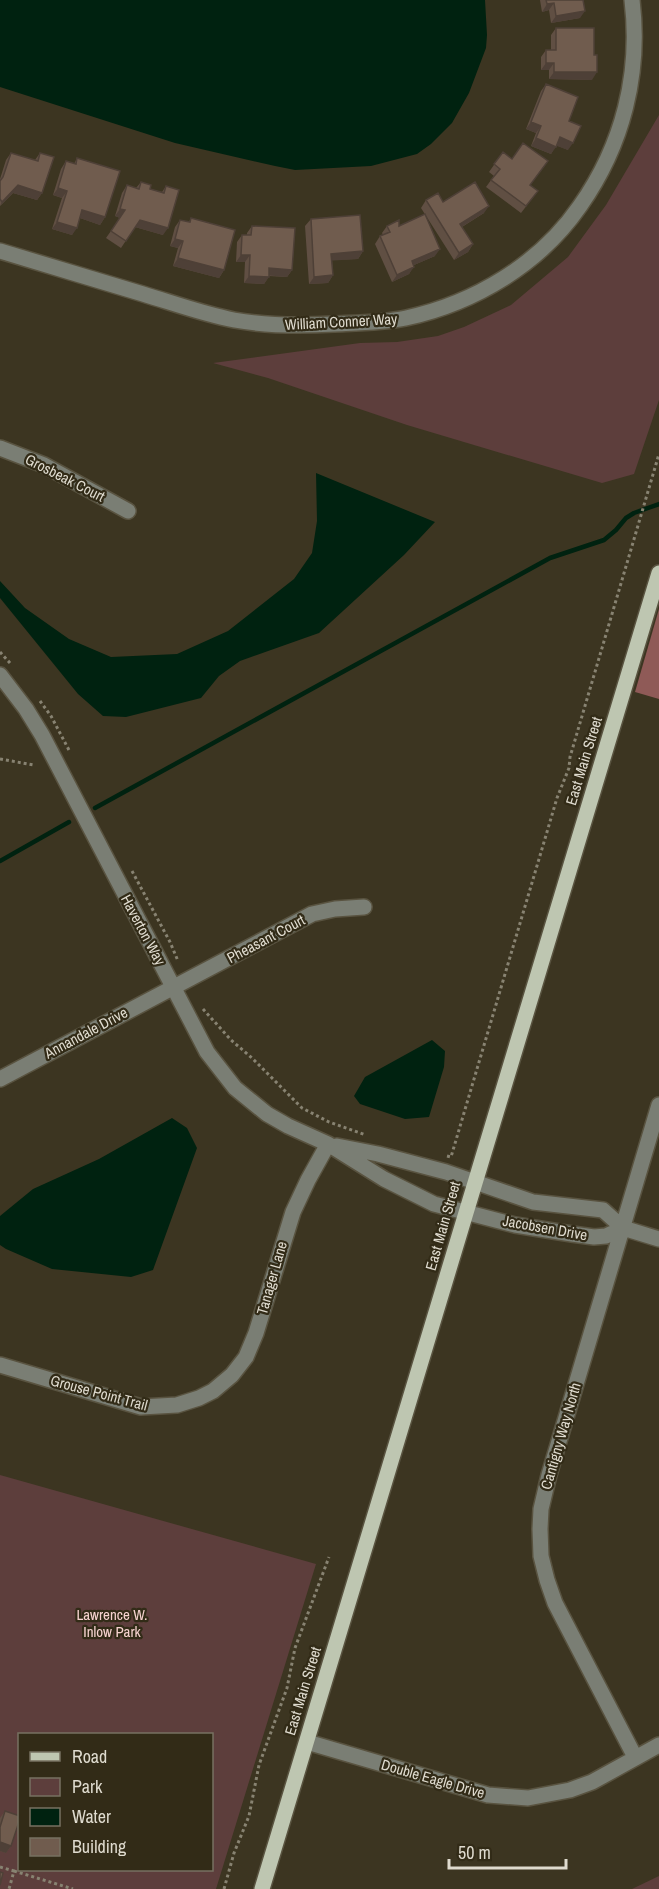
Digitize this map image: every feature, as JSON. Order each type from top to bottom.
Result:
[{"type":"main road","name":"East Main Street","points":[[262,1889],[659,573]]},
{"type":"street","name":"William Conner Way","points":[[0,251],[191,309],[264,324],[321,325],[385,321],[447,307],[506,277],[543,248],[573,215],[597,180],[613,149],[628,102],[635,45],[632,0]]},
{"type":"street","name":"Grosbeak Court","points":[[0,448],[44,465],[128,511]]},
{"type":"street","name":"Haverton Way","points":[[0,675],[26,709],[42,735],[207,1052],[235,1088],[276,1120],[328,1144],[384,1179],[434,1204],[466,1212]]},
{"type":"street","name":"Pheasant Court","points":[[173,988],[312,914],[335,909],[364,907]]},
{"type":"street","name":"Annandale Drive","points":[[0,1079],[173,988]]},
{"type":"street","name":"Cantigny Way North","points":[[635,1757],[555,1603],[547,1580],[541,1543],[542,1509],[549,1476],[659,1105]]},
{"type":"street","name":"Haverton Way","points":[[328,1144],[378,1154],[475,1183]]},
{"type":"street","name":"Tanager Lane","points":[[199,1398],[213,1391],[232,1375],[246,1357],[256,1333],[292,1212],[328,1144]]},
{"type":"street","name":"Jacobsen Drive","points":[[475,1183],[533,1202],[603,1210],[623,1228],[659,1239]]},
{"type":"street","name":"Jacobsen Drive","points":[[466,1212],[529,1228],[594,1237],[606,1236],[623,1228]]},
{"type":"street","name":"Grouse Point Trail","points":[[0,1365],[141,1407],[177,1406],[199,1398]]},
{"type":"street","name":"Double Eagle Drive","points":[[307,1742],[488,1795],[528,1798],[570,1790],[592,1782],[659,1745]]},
{"type":"path","points":[[442,1154],[450,1157],[557,798],[569,768],[570,757],[659,454]]},
{"type":"path","points":[[0,759],[34,765]]},
{"type":"path","points":[[199,1002],[207,1015],[231,1040],[302,1107],[329,1122],[373,1138]]},
{"type":"path","points":[[224,1889],[234,1853],[249,1816],[259,1765],[287,1688],[296,1648],[329,1557]]},
{"type":"path","points":[[0,1867],[73,1889]]},
{"type":"path","points":[[9,1889],[14,1871]]},
{"type":"green space","points":[[659,115],[659,400],[634,474],[602,483],[407,425],[268,378],[213,363],[360,343],[397,342],[438,336],[464,327],[511,305],[568,257],[606,205]]},
{"type":"green space","name":"Lawrence W. Inlow Park","points":[[0,1475],[316,1564],[216,1889],[0,1889]]},
{"type":"green space","points":[[659,1876],[659,1889],[632,1889]]},
{"type":"shaded area","points":[[659,609],[659,699],[635,692]]},
{"type":"water","points":[[0,0],[485,0],[486,48],[469,93],[452,123],[417,154],[371,166],[295,170],[175,143],[0,87]]},
{"type":"water","points":[[316,473],[435,522],[404,555],[319,633],[240,661],[219,676],[201,698],[126,717],[103,716],[78,694],[0,598],[0,581],[25,608],[69,639],[111,657],[177,654],[228,631],[294,579],[312,553],[317,521]]},
{"type":"water","points":[[432,1040],[445,1051],[444,1067],[429,1117],[405,1119],[360,1104],[354,1096],[365,1077]]},
{"type":"water","points":[[172,1118],[187,1128],[197,1148],[153,1270],[131,1277],[52,1269],[0,1245],[0,1216],[33,1189],[99,1159]]},
{"type":"building","points":[[546,0],[583,0],[585,11],[556,16],[554,3],[547,4]]},
{"type":"building","points":[[556,28],[594,28],[594,55],[597,55],[597,72],[554,72],[554,63],[546,63],[546,50],[556,50]]},
{"type":"building","points":[[546,84],[578,97],[569,121],[581,126],[573,143],[560,137],[556,147],[536,138],[541,126],[531,122]]},
{"type":"building","points":[[523,143],[548,161],[530,185],[538,191],[526,206],[491,180],[500,169],[494,164],[503,152],[512,159]]},
{"type":"building","points":[[11,153],[38,161],[40,153],[54,157],[42,193],[18,185],[2,202],[0,181]]},
{"type":"building","points":[[77,158],[120,171],[105,217],[82,210],[77,228],[57,222],[67,191],[58,188],[66,161],[76,164]]},
{"type":"building","points":[[141,182],[151,185],[150,189],[164,193],[166,186],[179,190],[168,228],[140,220],[126,241],[111,231],[125,210],[120,209],[127,185],[139,189]]},
{"type":"building","points":[[475,182],[489,206],[460,224],[473,244],[459,253],[426,200],[438,193],[443,202]]},
{"type":"building","points":[[425,214],[440,249],[412,261],[414,267],[397,275],[380,236],[390,232],[387,226],[399,220],[399,226]]},
{"type":"building","points":[[360,215],[363,251],[331,254],[333,275],[314,277],[311,219]]},
{"type":"building","points":[[191,218],[235,230],[224,270],[178,258],[183,241],[175,239],[180,220],[190,222]]},
{"type":"building","points":[[252,226],[295,228],[292,270],[269,268],[269,277],[249,276],[250,255],[241,255],[242,235],[251,235]]},
{"type":"building","points":[[5,1811],[18,1815],[18,1825],[11,1846],[0,1842],[0,1827]]},
{"type":"waterway","points":[[95,808],[550,558],[604,540],[626,518],[659,504]]},
{"type":"waterway","points":[[0,861],[69,822]]}]
